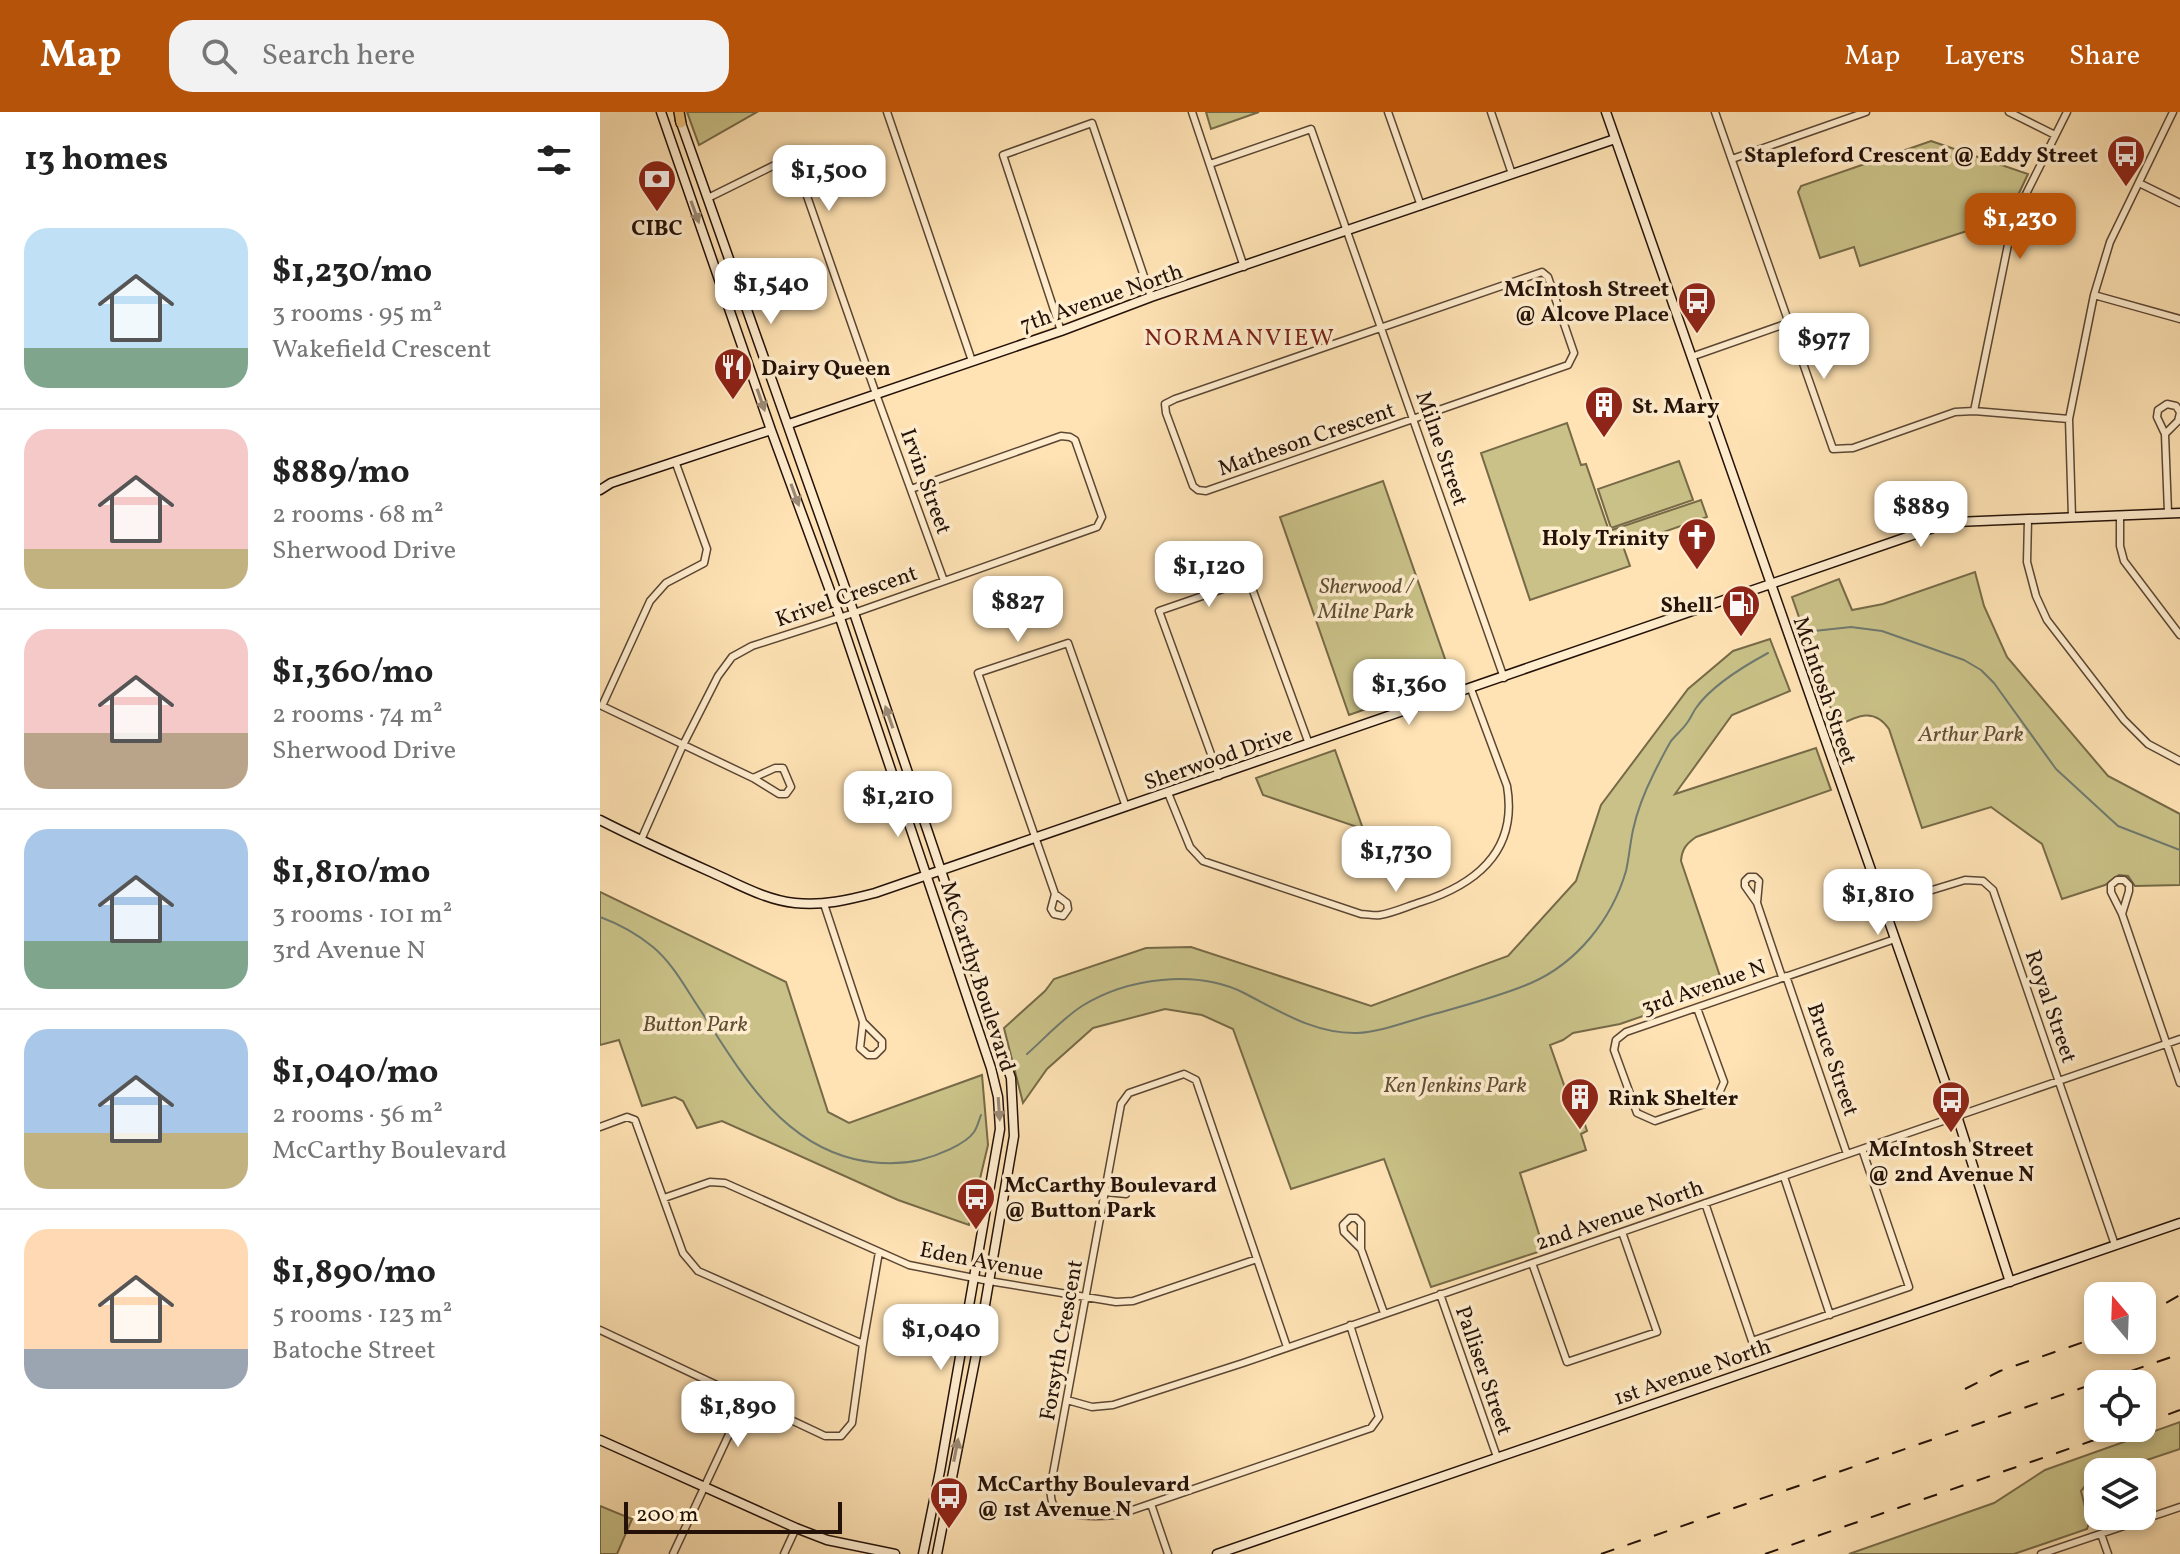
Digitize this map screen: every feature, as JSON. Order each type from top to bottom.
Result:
[{"type":"main road","points":[[678,112],[681,123]]},
{"type":"street","name":"McCarthy Boulevard","points":[[661,112],[840,618],[991,1068],[998,1097],[1000,1129],[923,1554]]},
{"type":"street","points":[[887,112],[972,361]]},
{"type":"street","points":[[1192,112],[1244,267]]},
{"type":"street","points":[[1388,112],[1421,206]]},
{"type":"street","points":[[1491,112],[1512,174]]},
{"type":"street","name":"McIntosh Street","points":[[1606,112],[1957,1116],[2010,1282]]},
{"type":"street","points":[[1715,112],[1833,449],[1853,448],[1955,412],[2069,419]]},
{"type":"street","points":[[1732,159],[1866,112]]},
{"type":"street","points":[[2009,112],[2055,135]]},
{"type":"street","points":[[1974,411],[2011,230],[2067,112]]},
{"type":"street","points":[[2072,517],[2069,419],[2094,295],[2110,242],[2173,112]]},
{"type":"street","name":"McCarthy Boulevard","points":[[681,123],[789,424],[1011,1078],[1014,1136],[937,1554]]},
{"type":"street","points":[[1061,331],[1003,155],[1092,123],[1151,297]]},
{"type":"street","name":"Milne Street","points":[[1210,164],[1311,129],[1504,678]]},
{"type":"street","name":"7th Avenue North","points":[[600,490],[611,483],[1615,139]]},
{"type":"street","name":"Irvin Street","points":[[708,198],[793,156],[944,581]]},
{"type":"street","points":[[676,157],[699,173]]},
{"type":"street","points":[[2139,183],[2180,203]]},
{"type":"street","points":[[1381,327],[1532,274],[1542,272],[1548,277],[1574,353],[1568,365],[1414,420]]},
{"type":"street","points":[[2094,295],[2180,319]]},
{"type":"street","points":[[1691,357],[1788,323]]},
{"type":"street","name":"Matheson Crescent","points":[[1381,327],[1175,399],[1165,404],[1166,413],[1193,486],[1206,491],[1414,420]]},
{"type":"street","points":[[2165,434],[2178,421],[2180,413],[2176,406],[2167,404],[2158,410],[2157,417],[2165,434],[2168,513]]},
{"type":"street","name":"Krivel Crescent","points":[[641,840],[683,745],[718,676],[732,657],[752,646],[1097,527],[1102,517],[1075,440],[1070,437],[1061,436],[911,489]]},
{"type":"street","points":[[675,461],[707,549],[704,563],[666,583],[650,601],[602,706],[753,778],[779,794],[786,794],[791,787],[783,768],[775,768],[753,778]]},
{"type":"street","name":"Sherwood Drive","points":[[600,820],[762,895],[792,903],[824,904],[875,893],[1933,528],[1956,522],[2180,513]]},
{"type":"street","points":[[2120,515],[2120,546],[2124,561],[2180,635]]},
{"type":"street","points":[[2028,519],[2027,562],[2036,596],[2047,620],[2124,720],[2148,744],[2180,761]]},
{"type":"street","points":[[1219,776],[1159,611],[1249,580],[1309,744]]},
{"type":"street","points":[[1055,894],[978,673],[1068,643],[1126,807]]},
{"type":"street","points":[[1168,793],[1190,847],[1203,861],[1361,914],[1380,915],[1438,896],[1474,877],[1484,867],[1499,848],[1509,819],[1507,786],[1471,689]]},
{"type":"street","name":"Royal Street","points":[[1883,905],[1965,880],[1983,881],[1993,890],[2115,1245]]},
{"type":"street","points":[[2122,914],[2129,885],[2124,880],[2117,880],[2111,885],[2111,892],[2122,914],[2180,1083]]},
{"type":"street","name":"Bruce Street","points":[[1757,903],[1847,1154]]},
{"type":"street","points":[[824,904],[863,1022],[860,1048],[868,1055],[875,1055],[882,1048],[882,1041],[863,1022]]},
{"type":"street","name":"3rd Avenue N","points":[[1697,1008],[1724,1082],[1716,1100],[1655,1121],[1637,1113],[1614,1050],[1616,1040],[1626,1032],[1895,939]]},
{"type":"street","name":"2nd Avenue North","points":[[1067,1400],[1092,1407],[1113,1405],[2180,1039]]},
{"type":"street","name":"Forsyth Crescent","points":[[1287,1347],[1196,1080],[1184,1074],[1129,1093],[1121,1104],[1050,1490],[1052,1503],[1059,1511],[1089,1516],[1118,1515],[1371,1428],[1379,1417],[1350,1325]]},
{"type":"street","points":[[600,1127],[627,1117],[635,1120],[683,1253],[698,1271],[863,1344]]},
{"type":"street","points":[[1705,1203],[1752,1341],[1830,1315],[1909,1287],[1862,1149]]},
{"type":"street","points":[[1784,1177],[1830,1315]]},
{"type":"street","name":"Eden Avenue","points":[[664,1198],[710,1182],[725,1183],[909,1265],[1116,1302],[1133,1301],[1257,1259]]},
{"type":"street","points":[[1106,1192],[1126,1194]]},
{"type":"street","points":[[1361,1249],[1344,1232],[1343,1225],[1350,1218],[1356,1218],[1361,1223],[1361,1249],[1384,1313]]},
{"type":"street","name":"1st Avenue North","points":[[1217,1554],[2180,1223]]},
{"type":"street","points":[[1532,1263],[1567,1362],[1611,1348],[1657,1332],[1622,1232]]},
{"type":"street","points":[[600,1330],[825,1436],[841,1436],[852,1423],[879,1252]]},
{"type":"street","name":"Palliser Street","points":[[1440,1294],[1497,1457]]},
{"type":"street","points":[[673,1554],[746,1398]]},
{"type":"street","points":[[600,1440],[827,1540],[895,1554]]},
{"type":"street","points":[[1151,1504],[1168,1554]]},
{"type":"street","points":[[2041,1554],[2180,1507]]},
{"type":"street","points":[[784,1554],[796,1528]]},
{"type":"street","points":[[2101,1534],[2108,1554]]},
{"type":"green space","points":[[687,112],[757,112],[699,145]]},
{"type":"green space","points":[[1206,112],[1259,112],[1211,129]]},
{"type":"green space","points":[[1931,141],[2028,174],[2004,225],[1976,228],[1860,266],[1854,247],[1820,258],[1798,192],[1801,186]]},
{"type":"green space","points":[[1567,423],[1581,465],[1586,464],[1609,531],[1701,500],[1707,517],[1623,546],[1630,566],[1530,600],[1481,453]]},
{"type":"green space","points":[[1679,461],[1693,500],[1611,528],[1598,489]]},
{"type":"green space","name":"Sherwood / Milne Park","points":[[1383,481],[1452,679],[1349,715],[1280,517]]},
{"type":"green space","name":"Arthur Park","points":[[1975,572],[1984,606],[2007,657],[2108,776],[2180,814],[2180,885],[2135,886],[2128,876],[2119,875],[2105,885],[2062,899],[2042,844],[1991,807],[1922,828],[1889,729],[1871,716],[1858,717],[1837,726],[1792,597],[1839,579],[1852,610],[1883,604]]},
{"type":"green space","name":"Ken Jenkins Park","points":[[1770,639],[1790,691],[1732,715],[1675,794],[1816,748],[1831,790],[1696,837],[1684,850],[1681,861],[1724,988],[1620,1024],[1573,1033],[1550,1045],[1570,1102],[1577,1100],[1587,1131],[1581,1134],[1586,1150],[1520,1173],[1544,1250],[1431,1287],[1384,1159],[1291,1189],[1233,1029],[1202,1015],[1165,1009],[1093,1028],[1047,1069],[1023,1103],[1004,1028],[1054,979],[1146,948],[1191,947],[1371,1006],[1508,956],[1576,881],[1601,805],[1688,689],[1733,651]]},
{"type":"green space","points":[[1335,750],[1363,829],[1263,795],[1256,778]]},
{"type":"green space","name":"Button Park","points":[[600,892],[786,982],[828,1112],[849,1123],[982,1075],[988,1145],[969,1225],[898,1200],[722,1121],[697,1128],[683,1101],[675,1097],[642,1106],[619,1040],[600,1045]]},
{"type":"green space","points":[[2180,1422],[2180,1449],[2153,1458],[2084,1458],[2084,1487],[2081,1491],[2084,1530],[2014,1554],[1849,1554],[1994,1503],[2045,1470],[2124,1442],[2156,1442],[2156,1431]]},
{"type":"green space","points":[[600,1506],[632,1519],[617,1554],[600,1554]]},
{"type":"waterway","points":[[1814,631],[1851,627],[1882,631],[1964,660],[1981,670],[1994,683],[2056,769],[2118,826],[2180,850]]},
{"type":"waterway","points":[[1027,1054],[1082,1006],[1100,996],[1140,983],[1184,979],[1205,981],[1244,993],[1313,1026],[1357,1033],[1383,1029],[1480,1001],[1548,974],[1578,951],[1612,906],[1626,871],[1642,801],[1671,741],[1719,684],[1768,653]]},
{"type":"waterway","points":[[600,917],[621,926],[660,953],[762,1098],[802,1136],[827,1149],[870,1162],[920,1160],[964,1141],[974,1132],[981,1115]]},
{"type":"railway","points":[[2156,1309],[2180,1295]]},
{"type":"railway","points":[[1965,1389],[2000,1371],[2084,1342]]},
{"type":"railway","points":[[1601,1554],[2180,1354]]},
{"type":"railway","points":[[2156,1419],[2180,1410]]},
{"type":"railway","points":[[1765,1554],[2089,1442]]},
{"type":"place","name":"Stapleford Crescent @ Eddy Street","points":[[2126,188]]},
{"type":"place","name":"CIBC","points":[[657,213]]},
{"type":"place","name":"McIntosh Street @ Alcove Place","points":[[1697,335]]},
{"type":"place","name":"Dairy Queen","points":[[733,401]]},
{"type":"place","name":"St. Mary","points":[[1604,439]]},
{"type":"place","name":"Holy Trinity","points":[[1697,571]]},
{"type":"place","name":"Shell","points":[[1741,638]]},
{"type":"place","name":"Rink Shelter","points":[[1580,1131]]},
{"type":"place","name":"McIntosh Street @ 2nd Avenue N","points":[[1951,1134]]},
{"type":"place","name":"McCarthy Boulevard @ Button Park","points":[[976,1231]]},
{"type":"place","name":"McCarthy Boulevard @ 1st Avenue N","points":[[949,1530]]},
{"type":"district","name":"NORMANVIEW","points":[[1240,337]]}]
